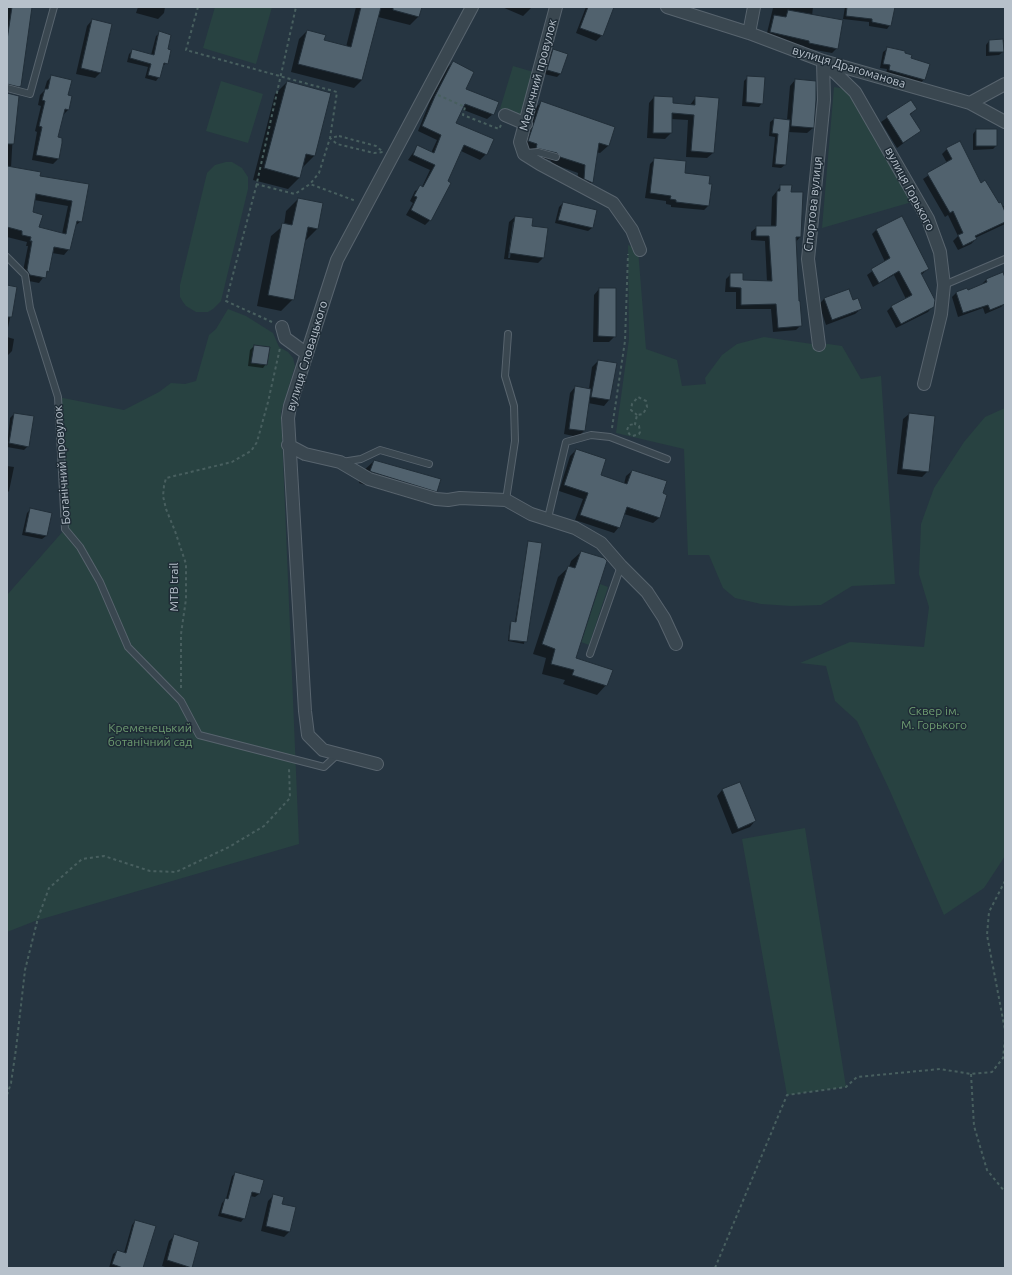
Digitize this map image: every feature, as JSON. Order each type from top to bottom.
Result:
[{"type":"street","name":"вулиця Словацького","points":[[377,764],[323,750],[308,735],[305,711],[288,445],[288,418],[290,406],[337,260],[472,7]]},
{"type":"street","name":"Медичний провулок","points":[[524,154],[520,142],[556,7]]},
{"type":"street","name":"вулиця Драгоманова","points":[[667,7],[750,33],[823,61],[970,103],[1005,122]]},
{"type":"street","points":[[750,33],[754,7]]},
{"type":"street","name":"вулиця Горького","points":[[823,61],[855,92],[928,219],[940,252],[944,285],[941,314],[924,384]]},
{"type":"street","name":"Спортова вулиця","points":[[819,345],[808,259],[824,100],[823,61]]},
{"type":"street","points":[[970,103],[1005,84]]},
{"type":"street","points":[[505,115],[526,124]]},
{"type":"street","points":[[524,154],[613,203],[632,230],[634,251]]},
{"type":"street","points":[[282,327],[285,338],[307,354]]},
{"type":"street","points":[[288,445],[305,454],[340,462],[369,479],[436,499],[448,500],[460,498],[506,500],[531,514],[548,518],[575,528],[601,543],[647,592],[664,618],[676,644]]},
{"type":"lane","points":[[7,88],[30,94],[54,7]]},
{"type":"lane","points":[[524,154],[538,152],[556,157]]},
{"type":"lane","name":"Ботанічний провулок","points":[[7,257],[25,275],[30,308],[58,397],[65,529],[80,547],[100,582],[128,646],[181,701],[199,735],[324,767],[338,754]]},
{"type":"lane","points":[[944,285],[1005,259]]},
{"type":"lane","points":[[506,500],[515,441],[514,406],[505,376],[508,334]]},
{"type":"lane","points":[[548,518],[566,442],[591,435],[610,437],[667,459]]},
{"type":"lane","points":[[340,462],[361,459],[380,450],[429,464]]},
{"type":"lane","points":[[590,654],[621,566]]},
{"type":"path","points":[[198,7],[186,50],[337,92],[330,138],[319,173],[310,184],[295,194],[256,184]]},
{"type":"path","points":[[282,327],[226,301],[256,184],[296,7]]},
{"type":"path","points":[[427,90],[465,107],[463,115],[499,129]]},
{"type":"path","points":[[339,136],[376,146],[383,152],[374,154],[337,144],[330,138],[339,136]]},
{"type":"path","points":[[310,184],[357,201]]},
{"type":"path","points":[[610,437],[625,342],[634,251]]},
{"type":"path","name":"MTB trail","points":[[181,701],[181,634],[186,599],[186,564],[163,496],[166,478],[232,462],[251,451],[257,442],[268,402],[280,351],[279,346]]},
{"type":"path","points":[[638,397],[646,401],[647,407],[643,414],[637,415],[631,410],[632,404],[638,397]]},
{"type":"path","points":[[635,424],[637,415]]},
{"type":"path","points":[[635,424],[639,426],[640,432],[639,434],[633,436],[629,435],[627,430],[629,425],[635,424]]},
{"type":"path","points":[[631,445],[633,436]]},
{"type":"path","points":[[7,1095],[11,1083],[16,1049],[25,970],[38,918],[49,888],[82,859],[104,856],[150,871],[176,872],[229,847],[264,826],[290,798],[288,764],[278,755]]},
{"type":"path","points":[[1005,881],[988,912],[986,935],[1005,1030]]},
{"type":"path","points":[[715,1268],[787,1095],[846,1087],[857,1077],[940,1069],[971,1074],[992,1072],[1004,1058],[1005,1039]]},
{"type":"path","points":[[971,1074],[974,1126],[987,1170],[1005,1192]]},
{"type":"green space","points":[[215,7],[272,7],[256,64],[203,48]]},
{"type":"green space","points":[[513,66],[537,73],[524,116],[500,109]]},
{"type":"green space","points":[[221,81],[263,94],[248,143],[206,131]]},
{"type":"green space","points":[[834,87],[846,89],[912,202],[822,228]]},
{"type":"green space","points":[[232,162],[242,168],[248,177],[248,189],[221,301],[208,312],[196,312],[186,306],[180,297],[180,285],[207,173],[215,165]]},
{"type":"green space","points":[[628,245],[638,249],[646,349],[677,360],[682,386],[706,384],[705,378],[722,355],[737,344],[764,337],[819,345],[828,344],[842,346],[861,379],[881,376],[895,584],[852,586],[821,605],[791,606],[761,604],[735,598],[723,588],[709,555],[688,555],[684,449],[616,433],[629,339]]},
{"type":"green space","name":"Кременецький ботанічний сад","points":[[228,309],[246,316],[273,333],[279,347],[288,352],[293,358],[295,366],[281,412],[299,844],[35,921],[7,932],[7,595],[65,529],[58,397],[124,410],[159,392],[171,383],[185,384],[196,381],[209,335],[216,329]]},
{"type":"green space","name":"Сквер ім. М. Горького","points":[[1005,408],[1005,856],[984,888],[944,915],[890,791],[857,721],[835,701],[826,666],[800,663],[850,642],[924,647],[929,607],[919,574],[921,524],[934,488],[964,442],[985,417]]},
{"type":"green space","points":[[600,584],[608,587],[589,645],[581,642]]},
{"type":"green space","points":[[805,828],[846,1087],[787,1095],[742,839]]},
{"type":"building","points":[[12,7],[32,7],[21,86],[19,87],[7,84],[7,40]]},
{"type":"building","points":[[361,7],[381,7],[362,80],[298,64],[307,30],[326,35],[324,40],[351,47]]},
{"type":"building","points":[[393,7],[422,7],[419,17],[393,10]]},
{"type":"building","points":[[588,7],[614,7],[603,36],[580,28]]},
{"type":"building","points":[[847,7],[895,7],[891,26],[872,22],[872,19],[846,16]]},
{"type":"building","points":[[788,10],[843,20],[838,49],[809,43],[809,41],[770,32],[774,15],[786,17]]},
{"type":"building","points":[[92,19],[112,24],[101,73],[81,68]]},
{"type":"building","points":[[159,31],[171,35],[168,49],[171,50],[168,64],[164,63],[160,78],[148,75],[151,64],[130,58],[132,49],[154,55]]},
{"type":"building","points":[[1003,39],[1004,52],[989,52],[989,40]]},
{"type":"building","points":[[887,47],[905,51],[905,53],[912,55],[911,58],[930,64],[925,80],[889,70],[890,65],[883,64]]},
{"type":"building","points":[[553,49],[568,54],[561,74],[547,70]]},
{"type":"building","points":[[453,61],[474,72],[466,89],[499,102],[494,115],[465,104],[456,123],[494,139],[487,155],[464,145],[448,181],[451,183],[431,221],[411,210],[417,197],[414,196],[420,185],[423,187],[435,165],[413,155],[417,145],[434,153],[441,135],[422,126]]},
{"type":"building","points":[[51,75],[72,80],[68,95],[72,96],[69,110],[65,109],[58,137],[62,138],[59,159],[36,155],[42,127],[39,126],[45,101],[42,100],[45,89],[48,89]]},
{"type":"building","points":[[747,76],[765,77],[763,104],[746,102]]},
{"type":"building","points":[[795,79],[816,81],[814,128],[791,126]]},
{"type":"building","points":[[287,81],[331,93],[315,156],[306,154],[300,178],[264,168]]},
{"type":"building","points":[[7,93],[19,96],[14,144],[7,144]]},
{"type":"building","points":[[654,96],[673,97],[673,103],[695,105],[695,96],[719,98],[714,153],[691,151],[694,115],[672,113],[672,133],[653,133]]},
{"type":"building","points":[[911,100],[917,109],[910,114],[921,131],[903,143],[886,116]]},
{"type":"building","points":[[541,101],[615,127],[609,146],[599,143],[593,183],[584,179],[585,165],[560,157],[557,153],[536,148],[537,144],[528,141]]},
{"type":"building","points":[[774,118],[790,120],[786,165],[775,164],[778,134],[772,133]]},
{"type":"building","points":[[976,129],[997,129],[997,146],[976,146]]},
{"type":"building","points":[[960,141],[981,183],[985,180],[999,203],[1001,202],[1005,212],[1005,222],[975,236],[977,239],[963,246],[958,235],[963,233],[953,211],[950,213],[927,173],[952,159],[946,148]]},
{"type":"building","points":[[654,158],[686,161],[685,173],[710,176],[709,184],[712,184],[709,206],[676,202],[676,200],[670,199],[671,196],[650,193]]},
{"type":"building","points":[[7,166],[41,172],[40,176],[89,184],[82,222],[77,221],[70,250],[54,247],[49,272],[47,271],[46,278],[30,275],[27,270],[32,241],[30,241],[31,237],[22,235],[22,231],[7,227]],"holes":[[[36,194],[72,201],[66,234],[39,227],[43,215],[33,212]]]},
{"type":"building","points":[[780,185],[792,185],[791,192],[803,192],[801,237],[796,237],[799,301],[802,326],[778,328],[776,304],[741,305],[741,288],[730,287],[730,273],[743,273],[743,280],[772,281],[769,236],[756,236],[756,226],[776,226],[777,191],[780,191]]},
{"type":"building","points":[[298,198],[323,203],[318,229],[308,227],[294,300],[268,295],[282,223],[292,225]]},
{"type":"building","points":[[563,202],[597,210],[593,228],[558,220]]},
{"type":"building","points":[[515,216],[533,218],[532,226],[548,228],[544,258],[509,253]]},
{"type":"building","points":[[902,216],[929,269],[921,273],[935,300],[934,307],[901,324],[891,306],[912,295],[899,271],[879,283],[871,269],[890,258],[876,229]]},
{"type":"building","points":[[1003,272],[1005,278],[1005,304],[990,310],[988,305],[963,313],[956,292],[967,288],[968,290],[987,282],[986,279]]},
{"type":"building","points":[[7,285],[17,287],[12,317],[7,317]]},
{"type":"building","points":[[599,288],[616,288],[616,337],[598,336]]},
{"type":"building","points":[[849,289],[853,300],[858,298],[862,309],[832,320],[824,298]]},
{"type":"building","points":[[254,345],[270,347],[267,365],[251,363]]},
{"type":"building","points":[[598,360],[617,363],[610,400],[591,397]]},
{"type":"building","points":[[575,386],[591,389],[585,431],[569,429]]},
{"type":"building","points":[[14,413],[34,416],[29,447],[9,443]]},
{"type":"building","points":[[909,413],[935,416],[929,472],[902,469]]},
{"type":"building","points":[[576,449],[606,459],[601,475],[627,484],[632,470],[667,481],[663,493],[667,495],[660,518],[627,507],[620,528],[580,515],[588,493],[564,485]]},
{"type":"building","points":[[374,460],[441,479],[437,492],[370,471]]},
{"type":"building","points":[[30,508],[52,513],[47,536],[25,532]]},
{"type":"building","points":[[528,541],[542,543],[527,642],[509,640],[511,621],[516,622]]},
{"type":"building","points":[[581,551],[604,558],[607,561],[576,658],[613,670],[607,686],[572,675],[574,670],[551,664],[555,649],[542,644],[568,566],[575,568]]},
{"type":"building","points":[[740,782],[756,821],[738,829],[722,789]]},
{"type":"building","points":[[235,1172],[264,1180],[260,1194],[252,1192],[245,1219],[221,1213],[225,1198],[228,1199]]},
{"type":"building","points":[[273,1194],[284,1197],[282,1204],[296,1207],[290,1232],[266,1226]]},
{"type":"building","points":[[135,1220],[156,1226],[143,1268],[123,1268],[112,1264],[117,1250],[126,1253]]},
{"type":"building","points":[[174,1234],[199,1242],[192,1268],[167,1260]]}]
